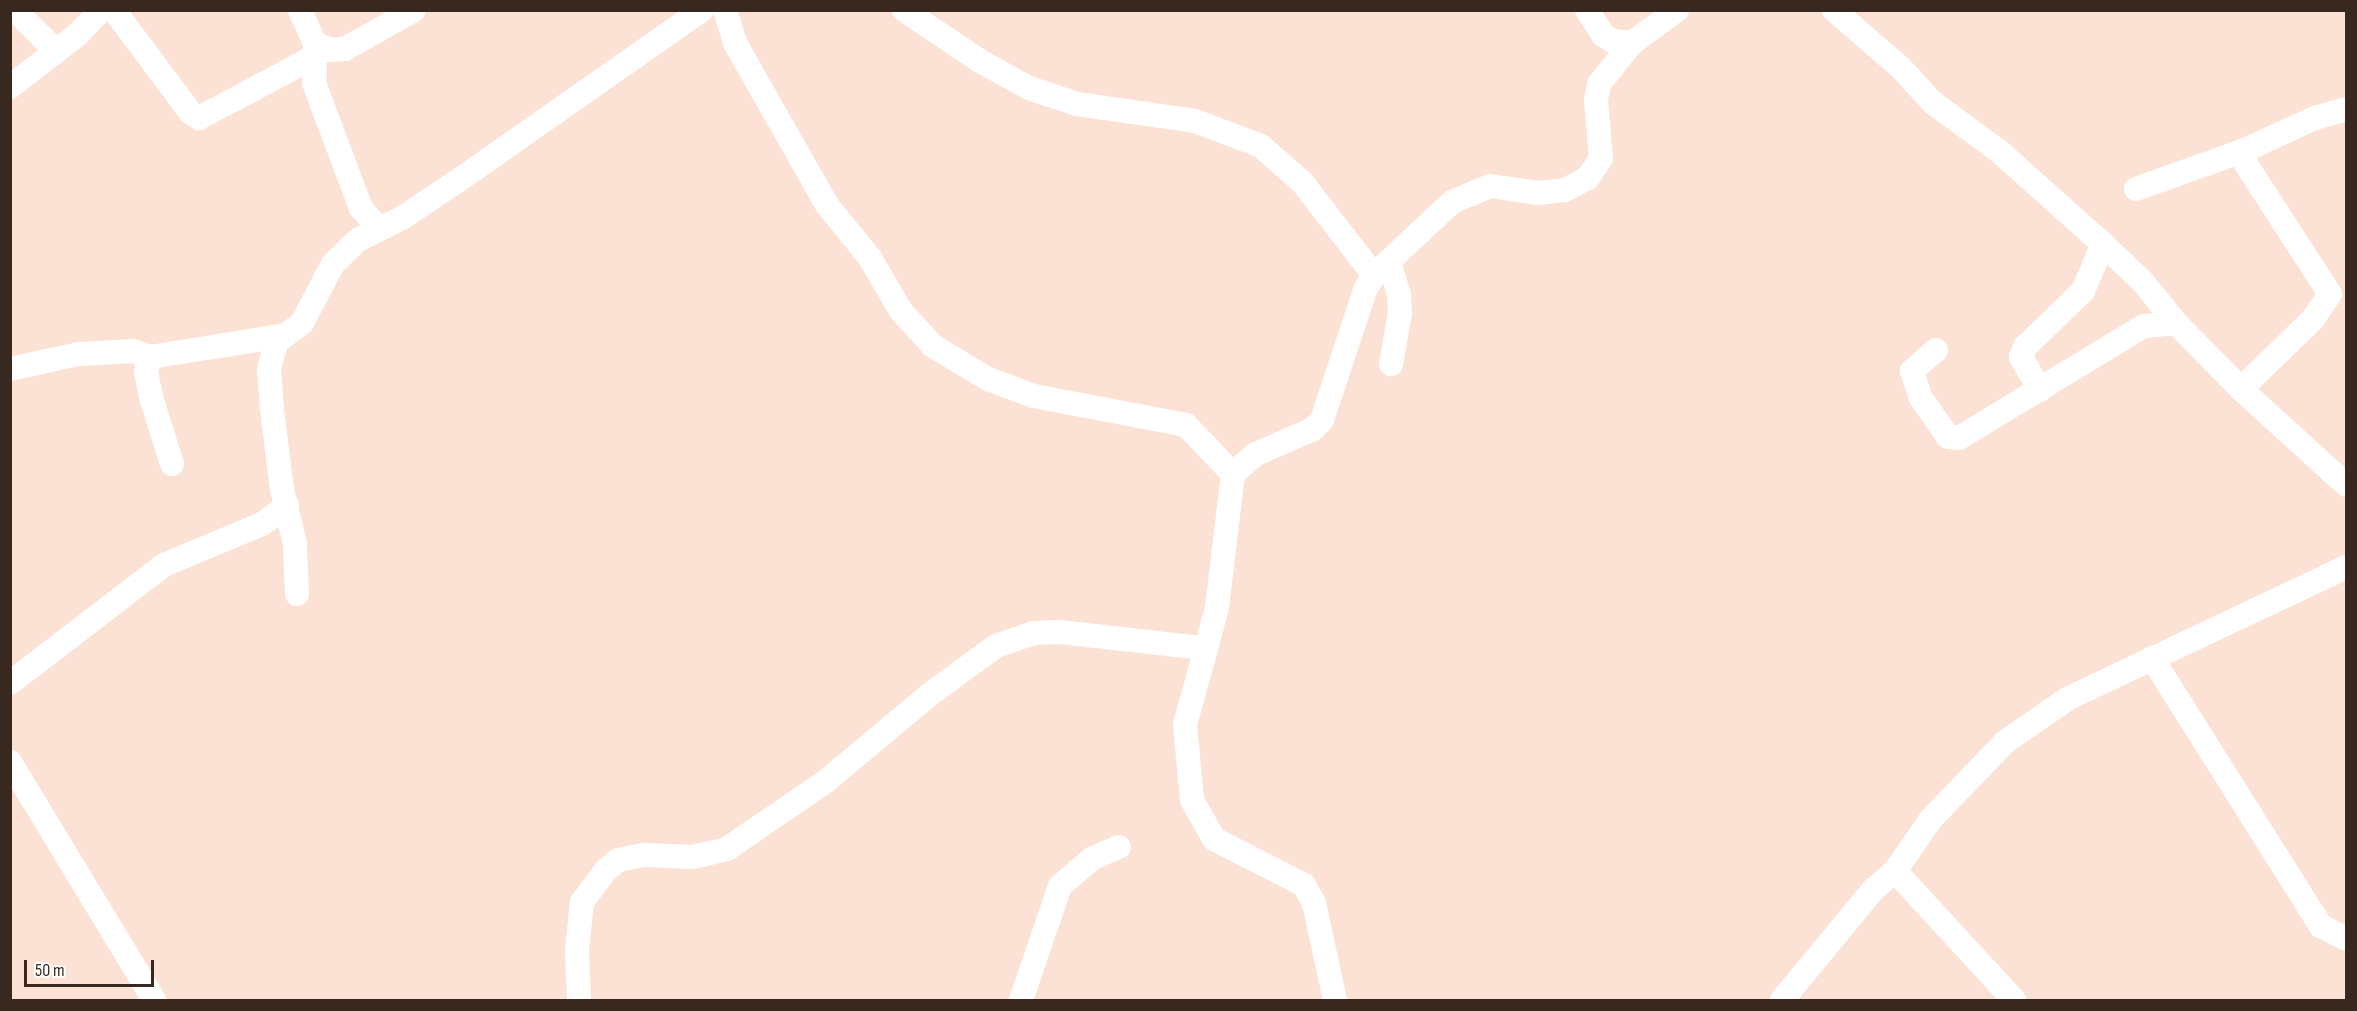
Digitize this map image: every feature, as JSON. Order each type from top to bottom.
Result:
[{"type":"street","points":[[15,10],[56,51]]},
{"type":"street","points":[[10,87],[56,51],[101,10]]},
{"type":"street","points":[[114,10],[190,112],[199,118],[314,51],[345,49],[414,10]]},
{"type":"street","points":[[300,10],[314,51],[314,83],[359,202],[370,222],[379,229]]},
{"type":"street","points":[[10,369],[79,354],[133,351],[150,357],[281,336],[302,323],[345,250],[482,165],[702,10]]},
{"type":"street","points":[[725,10],[735,43],[827,204],[870,258],[902,312],[933,346],[988,379],[1034,396],[1186,424],[1233,474]]},
{"type":"street","points":[[904,10],[1029,88],[1077,104],[1195,121],[1262,146],[1302,182],[1382,269],[1399,294],[1400,313],[1391,364]]},
{"type":"street","points":[[1587,10],[1604,35],[1613,41],[1632,43]]},
{"type":"street","points":[[1335,1000],[1314,903],[1304,885],[1214,838],[1192,800],[1185,725],[1203,648],[1217,608],[1225,569],[1233,474],[1254,455],[1313,429],[1322,420],[1365,290],[1382,269],[1452,202],[1490,186],[1538,193],[1566,190],[1588,178],[1600,158],[1596,100],[1599,84],[1632,43],[1677,10]]},
{"type":"street","points":[[1834,10],[1901,68],[1932,102],[2000,152],[2103,244],[2143,282],[2176,323],[2241,389],[2346,485]]},
{"type":"street","points":[[2136,189],[2245,150],[2315,118],[2346,109]]},
{"type":"street","points":[[2241,389],[2313,319],[2330,294],[2246,164],[2245,150]]},
{"type":"street","points":[[2040,390],[2026,372],[2021,357],[2025,347],[2083,291],[2103,244]]},
{"type":"street","points":[[1936,350],[1912,370],[1921,398],[1948,437],[1959,438],[2144,326],[2176,323]]},
{"type":"street","points":[[281,336],[269,369],[287,506],[295,544],[297,594]]},
{"type":"street","points":[[150,357],[146,372],[151,397],[172,464]]},
{"type":"street","points":[[10,683],[164,566],[262,524],[287,506]]},
{"type":"street","points":[[1782,1000],[1873,890],[1895,871],[1931,819],[2005,742],[2067,699],[2346,567]]},
{"type":"street","points":[[579,1000],[577,950],[582,902],[606,870],[618,860],[644,855],[693,857],[727,849],[825,782],[929,695],[996,646],[1033,633],[1060,632],[1203,648]]},
{"type":"street","points":[[2152,658],[2320,926],[2346,939]]},
{"type":"street","points":[[10,762],[154,1000]]},
{"type":"street","points":[[1021,1000],[1060,886],[1093,858],[1119,847]]},
{"type":"street","points":[[1895,871],[2014,1000]]}]
